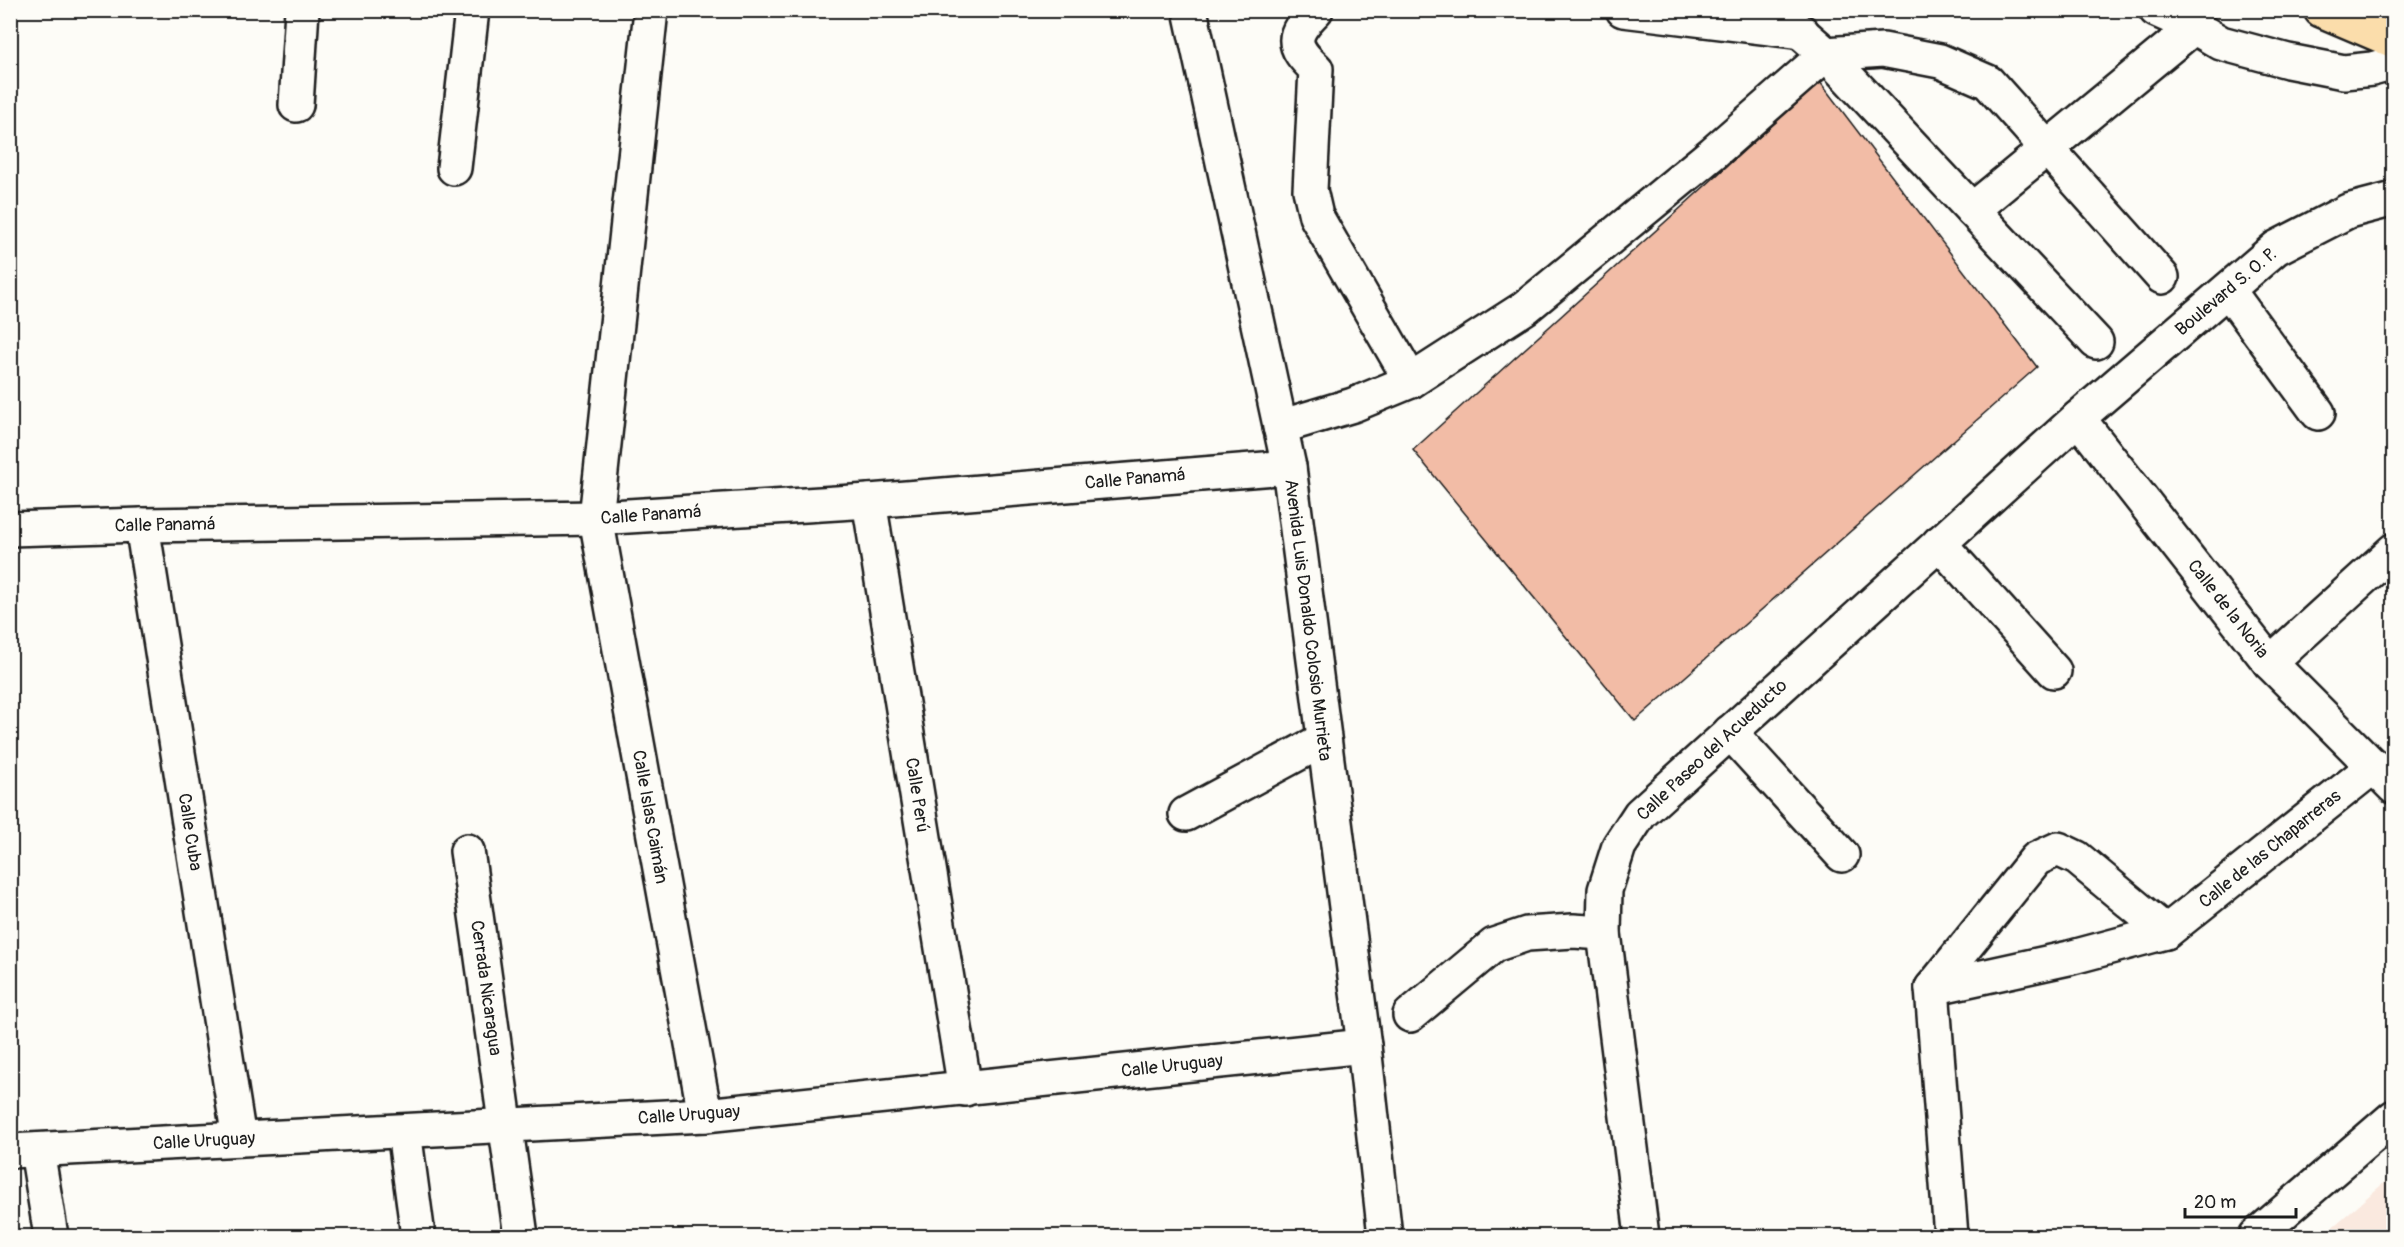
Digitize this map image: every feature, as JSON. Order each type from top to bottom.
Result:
[{"type":"main road","points":[[2321,10],[2394,41]]},
{"type":"street","points":[[296,105],[302,10]]},
{"type":"street","points":[[454,168],[472,10]]},
{"type":"street","name":"Calle Islas Caimán","points":[[651,10],[596,518],[705,1115]]},
{"type":"street","name":"Avenida Luis Donaldo Colosio Murrieta","points":[[1190,10],[1289,467],[1364,1046],[1385,1236]]},
{"type":"street","points":[[1316,10],[1300,26],[1295,41],[1300,55],[1316,69],[1310,190],[1316,216],[1412,381]]},
{"type":"street","points":[[1623,10],[1802,32]]},
{"type":"street","points":[[1775,10],[1826,54],[2096,342]]},
{"type":"street","points":[[2157,10],[2194,27],[2221,43],[2288,61],[2344,72],[2372,69],[2394,63]]},
{"type":"street","points":[[1972,210],[2194,27]]},
{"type":"street","points":[[1280,427],[1353,405],[1412,381],[1526,307],[1713,153],[1826,54],[1883,50],[1940,61],[1988,82],[2162,277]]},
{"type":"street","name":"Boulevard S. O. P.","points":[[2078,418],[2277,248],[2348,211],[2394,199]]},
{"type":"street","points":[[2228,290],[2318,413]]},
{"type":"street","name":"Calle Paseo del Acueducto","points":[[1642,1236],[1604,933],[1605,890],[1619,846],[1640,814],[2078,418]]},
{"type":"street","name":"Calle de la Noria","points":[[2078,418],[2270,663],[2384,776]]},
{"type":"street","name":"Calle Panamá","points":[[10,529],[596,518],[869,501],[1289,467]]},
{"type":"street","name":"Calle Perú","points":[[869,501],[965,1089]]},
{"type":"street","name":"Calle Cuba","points":[[142,525],[239,1139]]},
{"type":"street","points":[[1939,543],[2054,671]]},
{"type":"street","points":[[2270,663],[2394,550]]},
{"type":"street","points":[[1730,732],[1842,855]]},
{"type":"street","points":[[1186,814],[1323,740]]},
{"type":"street","name":"Calle de las Chaparreras","points":[[1932,988],[2070,958],[2166,932],[2384,776]]},
{"type":"street","points":[[1951,1236],[1932,988],[2036,859],[2058,849],[2077,858],[2166,932]]},
{"type":"street","name":"Cerrada Nicaragua","points":[[467,851],[521,1236]]},
{"type":"street","points":[[1410,1015],[1494,945],[1527,934],[1573,931],[1604,933]]},
{"type":"street","name":"Calle Uruguay","points":[[24,1150],[705,1115],[1364,1046]]},
{"type":"street","points":[[2256,1236],[2394,1117]]},
{"type":"street","points":[[404,1131],[418,1236]]},
{"type":"street","points":[[24,1150],[51,1236]]},
{"type":"shaded area","points":[[2393,1175],[2393,1236],[2322,1236]]},
{"type":"building","points":[[1820,82],[2037,367],[1635,721],[1413,450]]}]
